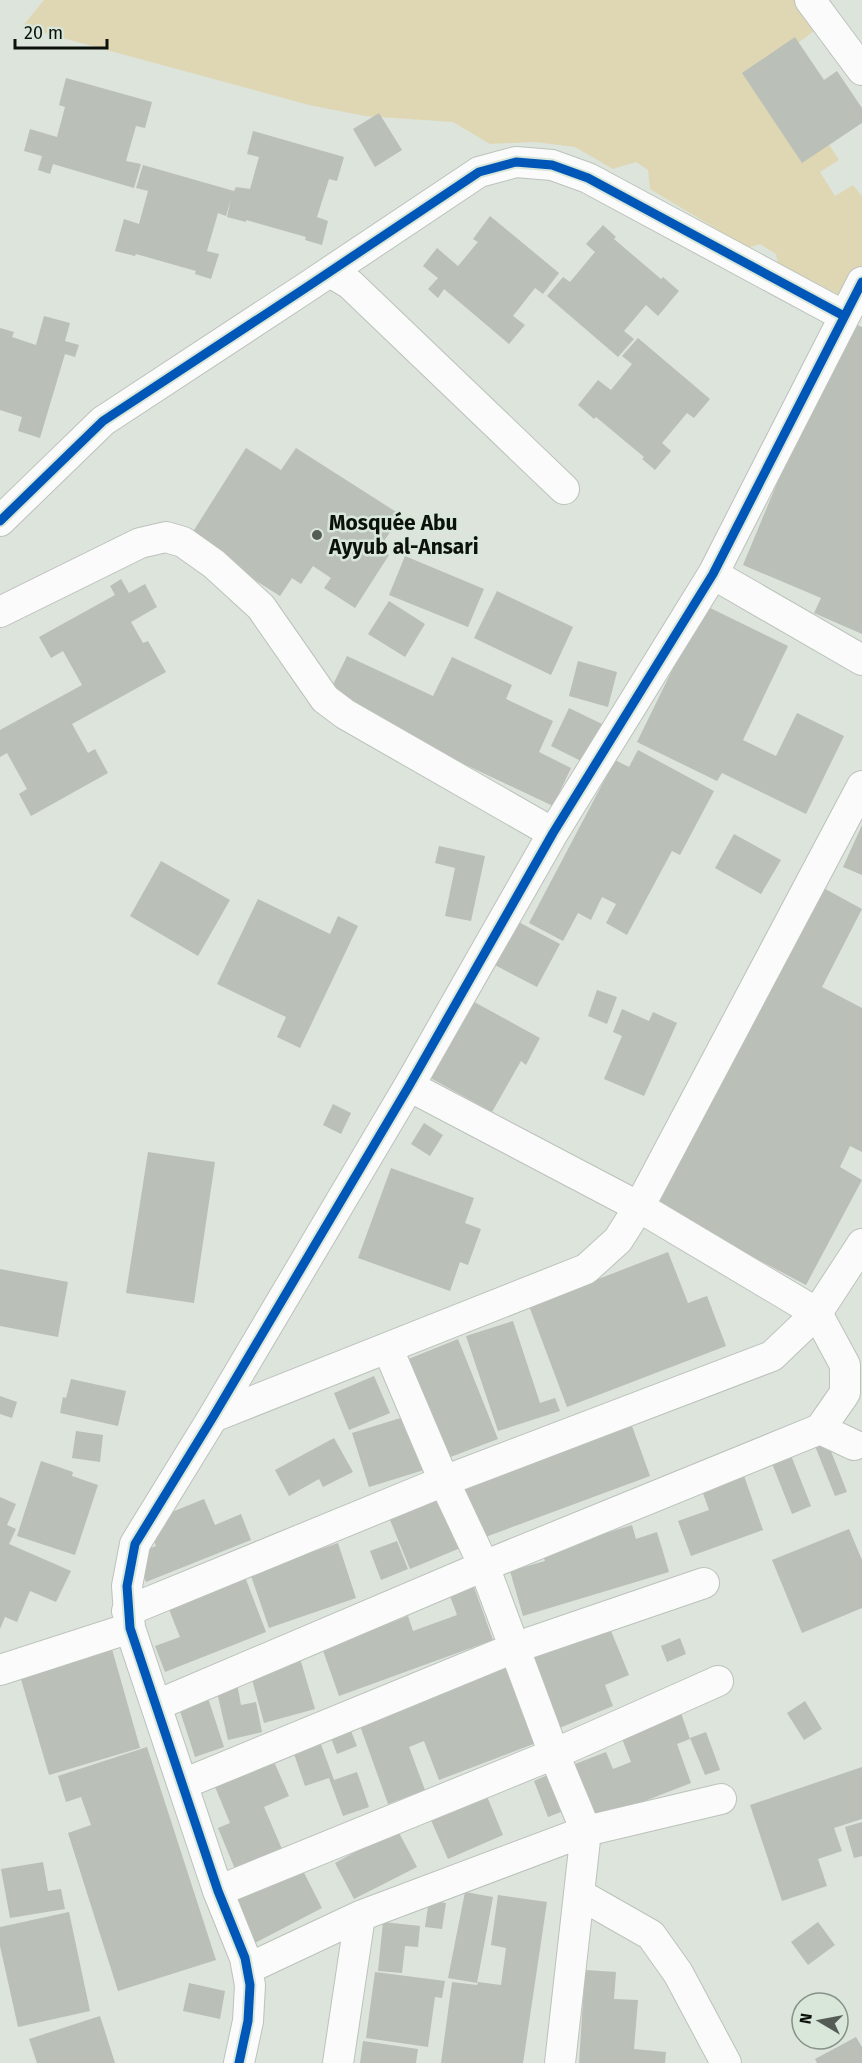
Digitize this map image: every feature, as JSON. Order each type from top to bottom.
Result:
[{"type":"street","points":[[810,0],[862,70]]},
{"type":"street","points":[[0,520],[103,421],[479,172],[516,162],[552,165],[588,178],[844,316]]},
{"type":"street","points":[[330,272],[350,284],[564,489]]},
{"type":"street","points":[[240,2063],[248,2021],[250,1985],[245,1958],[218,1891],[129,1620],[127,1586],[135,1544],[409,1086],[552,833],[713,574],[862,282]]},
{"type":"street","points":[[0,612],[140,543],[166,537],[183,542],[214,564],[261,607],[325,699],[345,714],[552,833]]},
{"type":"street","points":[[713,574],[862,660]]},
{"type":"street","points":[[213,1417],[586,1269],[618,1240],[639,1207],[862,786]]},
{"type":"street","points":[[157,1705],[484,1566],[820,1429],[844,1393],[845,1365],[817,1313],[639,1207],[409,1086]]},
{"type":"street","points":[[0,1670],[129,1620],[444,1481],[772,1356],[817,1313],[862,1244]]},
{"type":"street","points":[[388,1349],[444,1481],[484,1566],[554,1754],[586,1831],[560,2063]]},
{"type":"street","points":[[820,1429],[854,1444]]},
{"type":"street","points":[[183,1784],[514,1648],[704,1583]]},
{"type":"street","points":[[218,1891],[554,1754],[718,1682]]},
{"type":"street","points":[[247,1969],[360,1916],[586,1831],[720,1799]]},
{"type":"street","points":[[579,1894],[651,1935],[678,1973],[726,2063]]},
{"type":"street","points":[[338,2063],[360,1916]]},
{"type":"shaded area","points":[[44,0],[801,0],[822,25],[774,61],[839,160],[820,172],[835,196],[853,185],[862,196],[862,288],[843,297],[778,263],[776,254],[760,244],[748,248],[650,189],[648,170],[636,162],[613,169],[575,147],[535,142],[490,144],[453,122],[365,116],[309,105],[22,27]]},
{"type":"building","points":[[795,37],[824,80],[837,71],[862,108],[862,123],[802,163],[742,73]]},
{"type":"building","points":[[66,78],[152,102],[145,128],[136,126],[126,161],[141,164],[134,188],[53,164],[50,174],[38,170],[42,156],[24,151],[30,129],[57,137],[65,107],[59,105]]},
{"type":"building","points":[[379,113],[402,150],[375,167],[353,129]]},
{"type":"building","points":[[253,131],[344,157],[337,181],[329,179],[317,217],[328,221],[322,245],[305,240],[306,237],[227,217],[231,199],[226,216],[218,213],[207,251],[219,254],[211,279],[195,274],[196,271],[136,254],[135,256],[115,251],[124,219],[139,224],[148,191],[136,188],[143,165],[234,191],[236,187],[250,189],[259,157],[247,154]]},
{"type":"building","points":[[490,216],[559,273],[543,294],[535,288],[513,316],[525,325],[509,344],[444,289],[438,298],[428,289],[438,278],[423,266],[437,248],[458,266],[478,242],[473,239]]},
{"type":"building","points":[[603,225],[616,237],[614,239],[661,279],[663,277],[679,291],[658,316],[646,305],[624,331],[634,339],[618,357],[547,296],[563,277],[570,282],[595,252],[586,244]]},
{"type":"building","points":[[44,316],[70,323],[65,341],[79,345],[75,357],[65,354],[40,438],[18,431],[22,417],[0,410],[0,328],[14,332],[12,337],[36,345]]},
{"type":"building","points":[[845,320],[862,327],[862,634],[814,613],[821,598],[743,565]]},
{"type":"building","points":[[638,338],[710,399],[694,418],[687,413],[662,443],[671,451],[655,470],[642,459],[644,457],[578,405],[598,380],[611,390],[632,364],[622,356]]},
{"type":"building","points":[[246,448],[281,470],[296,448],[401,515],[379,549],[389,555],[355,608],[324,588],[331,578],[313,566],[301,584],[292,578],[280,596],[189,538]]},
{"type":"building","points":[[405,556],[484,589],[468,627],[389,595]]},
{"type":"building","points":[[121,579],[129,593],[145,584],[157,607],[131,622],[143,643],[148,641],[166,672],[72,724],[88,753],[95,749],[108,773],[31,816],[19,794],[27,789],[7,753],[0,757],[0,730],[82,685],[63,651],[51,658],[39,637],[115,595],[110,586]]},
{"type":"building","points":[[497,591],[573,627],[551,675],[474,638]]},
{"type":"building","points":[[389,601],[425,624],[405,657],[368,634]]},
{"type":"building","points":[[704,605],[788,646],[743,740],[776,756],[797,713],[844,736],[806,814],[722,773],[717,781],[637,742]]},
{"type":"building","points":[[347,656],[433,696],[452,657],[512,685],[506,699],[553,721],[539,752],[571,768],[553,806],[326,699]]},
{"type":"building","points":[[578,661],[617,672],[608,707],[569,696]]},
{"type":"building","points":[[569,708],[602,724],[583,762],[551,746]]},
{"type":"building","points":[[638,750],[714,791],[680,855],[672,851],[627,935],[606,923],[616,904],[602,897],[591,920],[578,913],[563,941],[529,923],[615,760],[629,767]]},
{"type":"building","points":[[862,825],[862,875],[843,867]]},
{"type":"building","points":[[734,834],[781,860],[761,894],[715,868]]},
{"type":"building","points":[[439,846],[485,856],[471,921],[445,916],[455,868],[435,863]]},
{"type":"building","points":[[161,861],[230,900],[198,956],[130,916]]},
{"type":"building","points":[[816,884],[862,909],[822,987],[862,1008],[862,1152],[850,1146],[840,1167],[862,1180],[806,1285],[649,1202]]},
{"type":"building","points":[[258,899],[330,934],[338,916],[358,926],[300,1048],[277,1037],[286,1017],[217,984]]},
{"type":"building","points":[[511,918],[560,944],[537,987],[489,962]]},
{"type":"building","points":[[597,990],[617,997],[607,1024],[588,1016]]},
{"type":"building","points":[[467,998],[540,1038],[526,1065],[521,1061],[492,1112],[425,1075]]},
{"type":"building","points":[[622,1009],[649,1021],[653,1012],[677,1023],[644,1096],[604,1079],[622,1036],[613,1032]]},
{"type":"building","points":[[333,1104],[351,1113],[341,1134],[323,1125]]},
{"type":"building","points":[[424,1123],[443,1135],[430,1156],[411,1144]]},
{"type":"building","points":[[148,1152],[215,1162],[194,1303],[126,1293]]},
{"type":"building","points":[[391,1168],[474,1198],[465,1223],[481,1229],[468,1265],[460,1262],[450,1291],[358,1258]]},
{"type":"building","points":[[668,1252],[688,1303],[707,1296],[726,1346],[567,1407],[529,1306]]},
{"type":"building","points":[[0,1269],[68,1282],[58,1337],[0,1326]]},
{"type":"building","points":[[513,1321],[540,1403],[555,1398],[560,1411],[498,1431],[466,1336]]},
{"type":"building","points":[[458,1339],[498,1439],[440,1461],[401,1362]]},
{"type":"building","points":[[374,1376],[390,1413],[349,1430],[334,1393]]},
{"type":"building","points":[[71,1379],[126,1391],[118,1426],[60,1413],[63,1397],[66,1398]]},
{"type":"building","points":[[0,1396],[17,1402],[12,1418],[0,1414]]},
{"type":"building","points":[[407,1416],[424,1470],[369,1487],[352,1433]]},
{"type":"building","points":[[632,1426],[650,1476],[480,1539],[462,1489]]},
{"type":"building","points":[[76,1431],[103,1435],[100,1462],[72,1458]]},
{"type":"building","points":[[334,1438],[353,1472],[323,1487],[319,1479],[289,1496],[275,1470]]},
{"type":"building","points":[[827,1441],[847,1492],[835,1496],[815,1446]]},
{"type":"building","points":[[790,1453],[811,1506],[792,1514],[771,1461]]},
{"type":"building","points":[[41,1461],[73,1472],[72,1476],[98,1485],[75,1555],[17,1536]]},
{"type":"building","points":[[743,1473],[763,1530],[691,1556],[678,1521],[709,1510],[701,1488]]},
{"type":"building","points":[[442,1492],[465,1546],[410,1569],[388,1515]]},
{"type":"building","points":[[0,1497],[16,1504],[7,1525],[16,1529],[9,1544],[71,1571],[56,1602],[30,1591],[17,1622],[5,1617],[0,1629]]},
{"type":"building","points":[[204,1499],[215,1525],[241,1514],[251,1540],[146,1582],[135,1554],[156,1546],[150,1531],[166,1525],[162,1516]]},
{"type":"building","points":[[632,1525],[636,1539],[657,1532],[669,1572],[523,1616],[510,1571],[545,1561],[542,1553]]},
{"type":"building","points":[[849,1529],[862,1560],[862,1608],[802,1633],[772,1560]]},
{"type":"building","points":[[397,1541],[408,1569],[381,1580],[370,1551]]},
{"type":"building","points":[[338,1543],[356,1598],[269,1628],[250,1573]]},
{"type":"building","points":[[245,1577],[266,1632],[165,1672],[155,1646],[180,1637],[168,1607]]},
{"type":"building","points":[[474,1587],[493,1640],[339,1696],[321,1645],[392,1619],[393,1622],[408,1616],[413,1631],[457,1615],[450,1596]]},
{"type":"building","points":[[607,1621],[629,1675],[605,1685],[613,1706],[552,1731],[523,1656]]},
{"type":"building","points":[[680,1638],[686,1654],[667,1662],[661,1646]]},
{"type":"building","points":[[112,1649],[140,1748],[49,1775],[20,1676]]},
{"type":"building","points":[[299,1655],[315,1709],[264,1723],[249,1669]]},
{"type":"building","points":[[508,1667],[536,1743],[439,1780],[424,1741],[409,1747],[425,1790],[388,1804],[359,1723]]},
{"type":"building","points":[[237,1683],[241,1705],[256,1702],[262,1732],[228,1740],[216,1688]]},
{"type":"building","points":[[207,1695],[224,1747],[195,1757],[178,1705]]},
{"type":"building","points":[[805,1701],[822,1729],[804,1740],[787,1713]]},
{"type":"building","points":[[681,1713],[690,1739],[677,1744],[691,1783],[596,1820],[575,1764],[606,1752],[613,1769],[631,1762],[621,1736]]},
{"type":"building","points":[[349,1726],[357,1746],[337,1754],[329,1733]]},
{"type":"building","points":[[706,1732],[720,1770],[705,1775],[690,1738]]},
{"type":"building","points":[[319,1739],[334,1780],[357,1772],[369,1807],[343,1816],[329,1778],[305,1786],[292,1748]]},
{"type":"building","points":[[147,1747],[216,1960],[118,1991],[68,1833],[91,1825],[81,1797],[66,1802],[58,1776]]},
{"type":"building","points":[[272,1757],[289,1796],[264,1807],[282,1849],[235,1869],[218,1828],[230,1823],[213,1782]]},
{"type":"building","points":[[862,1767],[862,1819],[834,1828],[842,1851],[818,1859],[827,1886],[782,1901],[750,1805]]},
{"type":"building","points":[[552,1773],[566,1810],[548,1817],[534,1781]]},
{"type":"building","points":[[486,1794],[503,1835],[448,1859],[430,1818]]},
{"type":"building","points":[[862,1822],[862,1856],[854,1858],[845,1827]]},
{"type":"building","points":[[397,1829],[417,1867],[354,1899],[335,1863]]},
{"type":"building","points":[[43,1862],[48,1891],[61,1889],[65,1909],[10,1918],[1,1869]]},
{"type":"building","points":[[301,1867],[322,1908],[249,1946],[228,1904]]},
{"type":"building","points":[[465,1892],[493,1897],[477,1983],[448,1978]]},
{"type":"building","points":[[498,1895],[547,1902],[523,2063],[441,2063],[452,1982],[501,1985],[506,1948],[491,1945]]},
{"type":"building","points":[[429,1900],[446,1903],[442,1929],[425,1927]]},
{"type":"building","points":[[69,1912],[90,2011],[18,2027],[0,1946],[0,1927]]},
{"type":"building","points":[[383,1922],[420,1926],[418,1947],[405,1946],[402,1973],[378,1971]]},
{"type":"building","points":[[818,1922],[835,1945],[808,1965],[791,1942]]},
{"type":"building","points":[[585,1970],[616,1972],[614,1999],[638,2000],[634,2049],[666,2052],[665,2063],[579,2063]]},
{"type":"building","points":[[375,1972],[445,1981],[442,1998],[435,1997],[428,2047],[366,2038]]},
{"type":"building","points":[[189,1983],[225,1991],[220,2019],[183,2011]]},
{"type":"building","points":[[100,2016],[115,2063],[37,2063],[29,2039]]},
{"type":"building","points":[[856,2037],[862,2047],[862,2063],[817,2063],[815,2059],[830,2051],[850,2051],[850,2040]]},
{"type":"building","points":[[363,2041],[418,2049],[416,2063],[360,2063]]},
{"type":"cycle path","points":[[0,521],[103,421],[479,172],[516,162],[552,165],[588,178],[844,316]]},
{"type":"cycle path","points":[[239,2063],[248,2021],[250,1985],[245,1958],[218,1891],[130,1628],[127,1586],[135,1544],[409,1086],[553,833],[713,574],[862,282]]},
{"type":"place","name":"Mosquée Abu Ayyub al-Ansari","points":[[317,535]]}]
